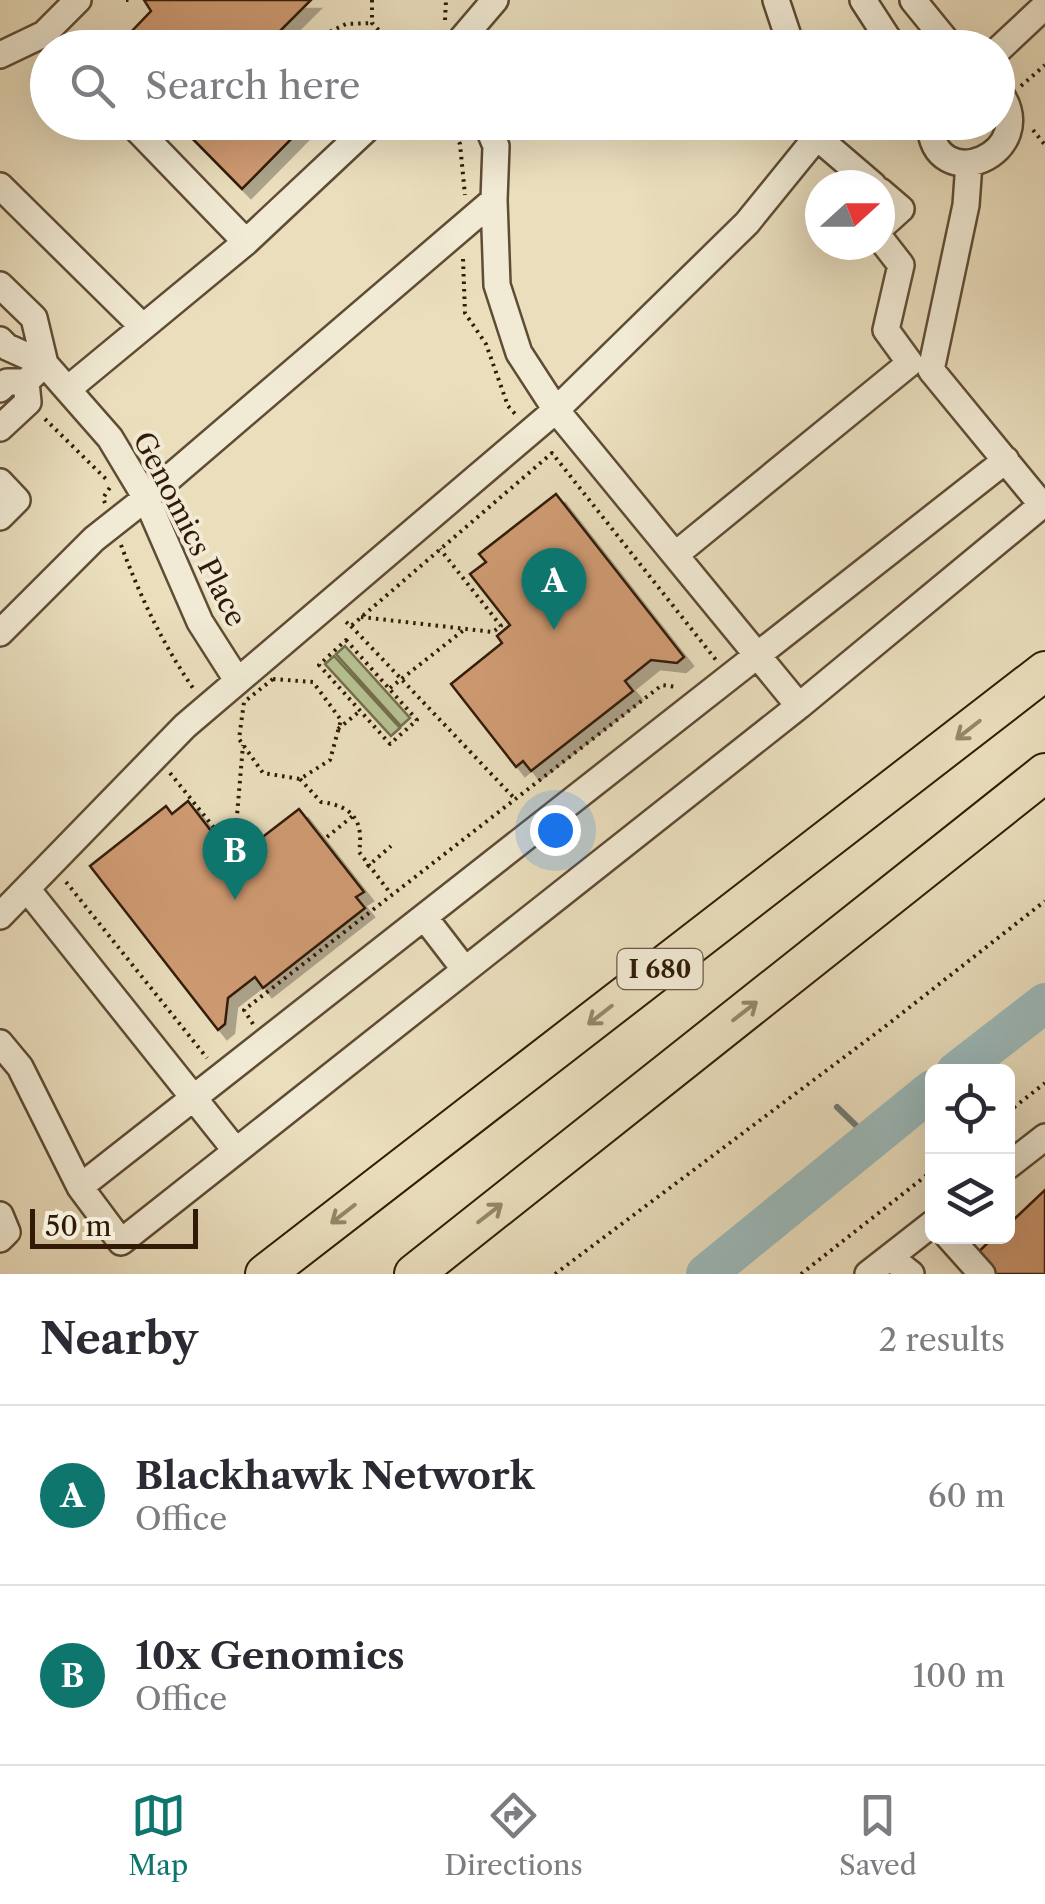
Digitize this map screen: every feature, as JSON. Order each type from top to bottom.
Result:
[{"type":"highway","name":"I 680","points":[[265,1272],[1045,671]]},
{"type":"highway","points":[[414,1274],[1037,786]]},
{"type":"street","points":[[58,30],[78,0]]},
{"type":"street","points":[[454,30],[495,0]]},
{"type":"street","points":[[776,0],[786,30]]},
{"type":"street","points":[[863,0],[881,30]]},
{"type":"street","points":[[914,0],[938,30]]},
{"type":"street","points":[[1015,34],[1045,6]]},
{"type":"street","points":[[0,56],[30,47]]},
{"type":"street","points":[[147,140],[246,242]]},
{"type":"street","points":[[68,389],[246,242],[355,140]]},
{"type":"street","points":[[494,140],[497,285],[519,353],[556,410],[798,706]]},
{"type":"street","points":[[0,916],[206,708],[241,691],[556,410],[747,223],[814,140]]},
{"type":"street","points":[[831,140],[858,170]]},
{"type":"street","points":[[934,140],[948,157],[968,164],[992,159],[1008,140]]},
{"type":"street","points":[[675,555],[921,366],[966,205],[968,164]]},
{"type":"street","points":[[0,186],[142,327]]},
{"type":"street","points":[[0,633],[94,539],[494,200]]},
{"type":"street","points":[[0,1043],[20,1067],[80,1188],[121,1242],[798,706],[1044,504],[886,330],[901,265],[895,257]]},
{"type":"street","name":"Genomics Place","points":[[0,284],[34,318],[35,373]]},
{"type":"street","name":"Genomics Place","points":[[0,340],[35,373],[68,389],[110,438],[146,498],[200,622],[241,691]]},
{"type":"street","points":[[0,389],[7,382],[35,373]]},
{"type":"street","points":[[0,428],[28,402],[35,373]]},
{"type":"street","points":[[80,1188],[1006,460]]},
{"type":"street","points":[[0,482],[17,500],[0,517]]},
{"type":"street","points":[[27,889],[236,1151]]},
{"type":"street","points":[[425,918],[465,970]]},
{"type":"street","points":[[1015,1160],[1045,1136]]},
{"type":"street","points":[[0,1215],[8,1232],[0,1239]]},
{"type":"street","points":[[868,1274],[925,1230]]},
{"type":"street","points":[[955,1244],[982,1274]]},
{"type":"street","points":[[890,1257],[912,1274]]},
{"type":"path","points":[[372,0],[372,23],[379,30]]},
{"type":"path","points":[[444,30],[446,0]]},
{"type":"path","points":[[334,30],[346,24],[372,23]]},
{"type":"path","points":[[1015,84],[1045,66]]},
{"type":"path","points":[[1032,130],[1045,144]]},
{"type":"path","points":[[42,416],[112,484],[103,498],[138,592],[160,636],[220,726],[241,691],[273,679],[284,669]]},
{"type":"path","points":[[351,626],[552,453],[718,664]]},
{"type":"path","points":[[362,617],[493,632],[501,626],[440,549]]},
{"type":"path","points":[[342,618],[515,799]]},
{"type":"path","points":[[390,689],[465,629]]},
{"type":"path","points":[[346,640],[417,720],[390,744],[360,711],[318,665],[346,640]]},
{"type":"path","points":[[273,679],[313,682],[340,720],[330,760],[300,779]]},
{"type":"path","points":[[256,1028],[244,1010],[662,685],[684,689]]},
{"type":"path","points":[[241,691],[239,739],[263,773],[300,779],[322,802],[338,804],[354,816],[362,834],[358,852],[392,895]]},
{"type":"path","points":[[338,729],[360,711]]},
{"type":"path","points":[[170,772],[228,844],[235,839],[243,745]]},
{"type":"path","points":[[328,837],[354,816]]},
{"type":"path","points":[[367,867],[392,846]]},
{"type":"path","points":[[62,876],[212,1064]]},
{"type":"path","points":[[555,1274],[887,1025],[1045,900]]},
{"type":"path","points":[[1015,1107],[1045,1083]]},
{"type":"path","points":[[802,1274],[925,1177]]},
{"type":"green space","points":[[345,646],[410,718],[401,726],[336,654]]},
{"type":"green space","points":[[334,656],[400,728],[391,736],[325,664]]},
{"type":"building","points":[[144,0],[311,0],[281,30],[133,30],[151,11]]},
{"type":"building","points":[[194,140],[290,140],[242,189]]},
{"type":"building","points":[[556,494],[684,657],[677,663],[651,660],[625,681],[633,691],[531,771],[523,761],[516,767],[451,684],[502,643],[497,636],[510,625],[470,574],[486,562],[479,554]]},
{"type":"building","points":[[188,801],[228,853],[242,842],[247,849],[299,809],[364,892],[356,897],[365,908],[263,988],[255,977],[228,998],[225,1024],[218,1030],[90,866],[166,806],[172,814]]},
{"type":"building","points":[[1045,1190],[1045,1274],[990,1274],[974,1256],[987,1244],[1015,1244],[1015,1218]]},
{"type":"waterway","points":[[966,1064],[1045,1003]]},
{"type":"waterway","points":[[706,1274],[925,1096]]},
{"type":"waterway","points":[[837,1107],[870,1139]]},
{"type":"place","name":"Blackhawk Network","points":[[554,630]]},
{"type":"place","name":"10x Genomics","points":[[235,900]]}]
